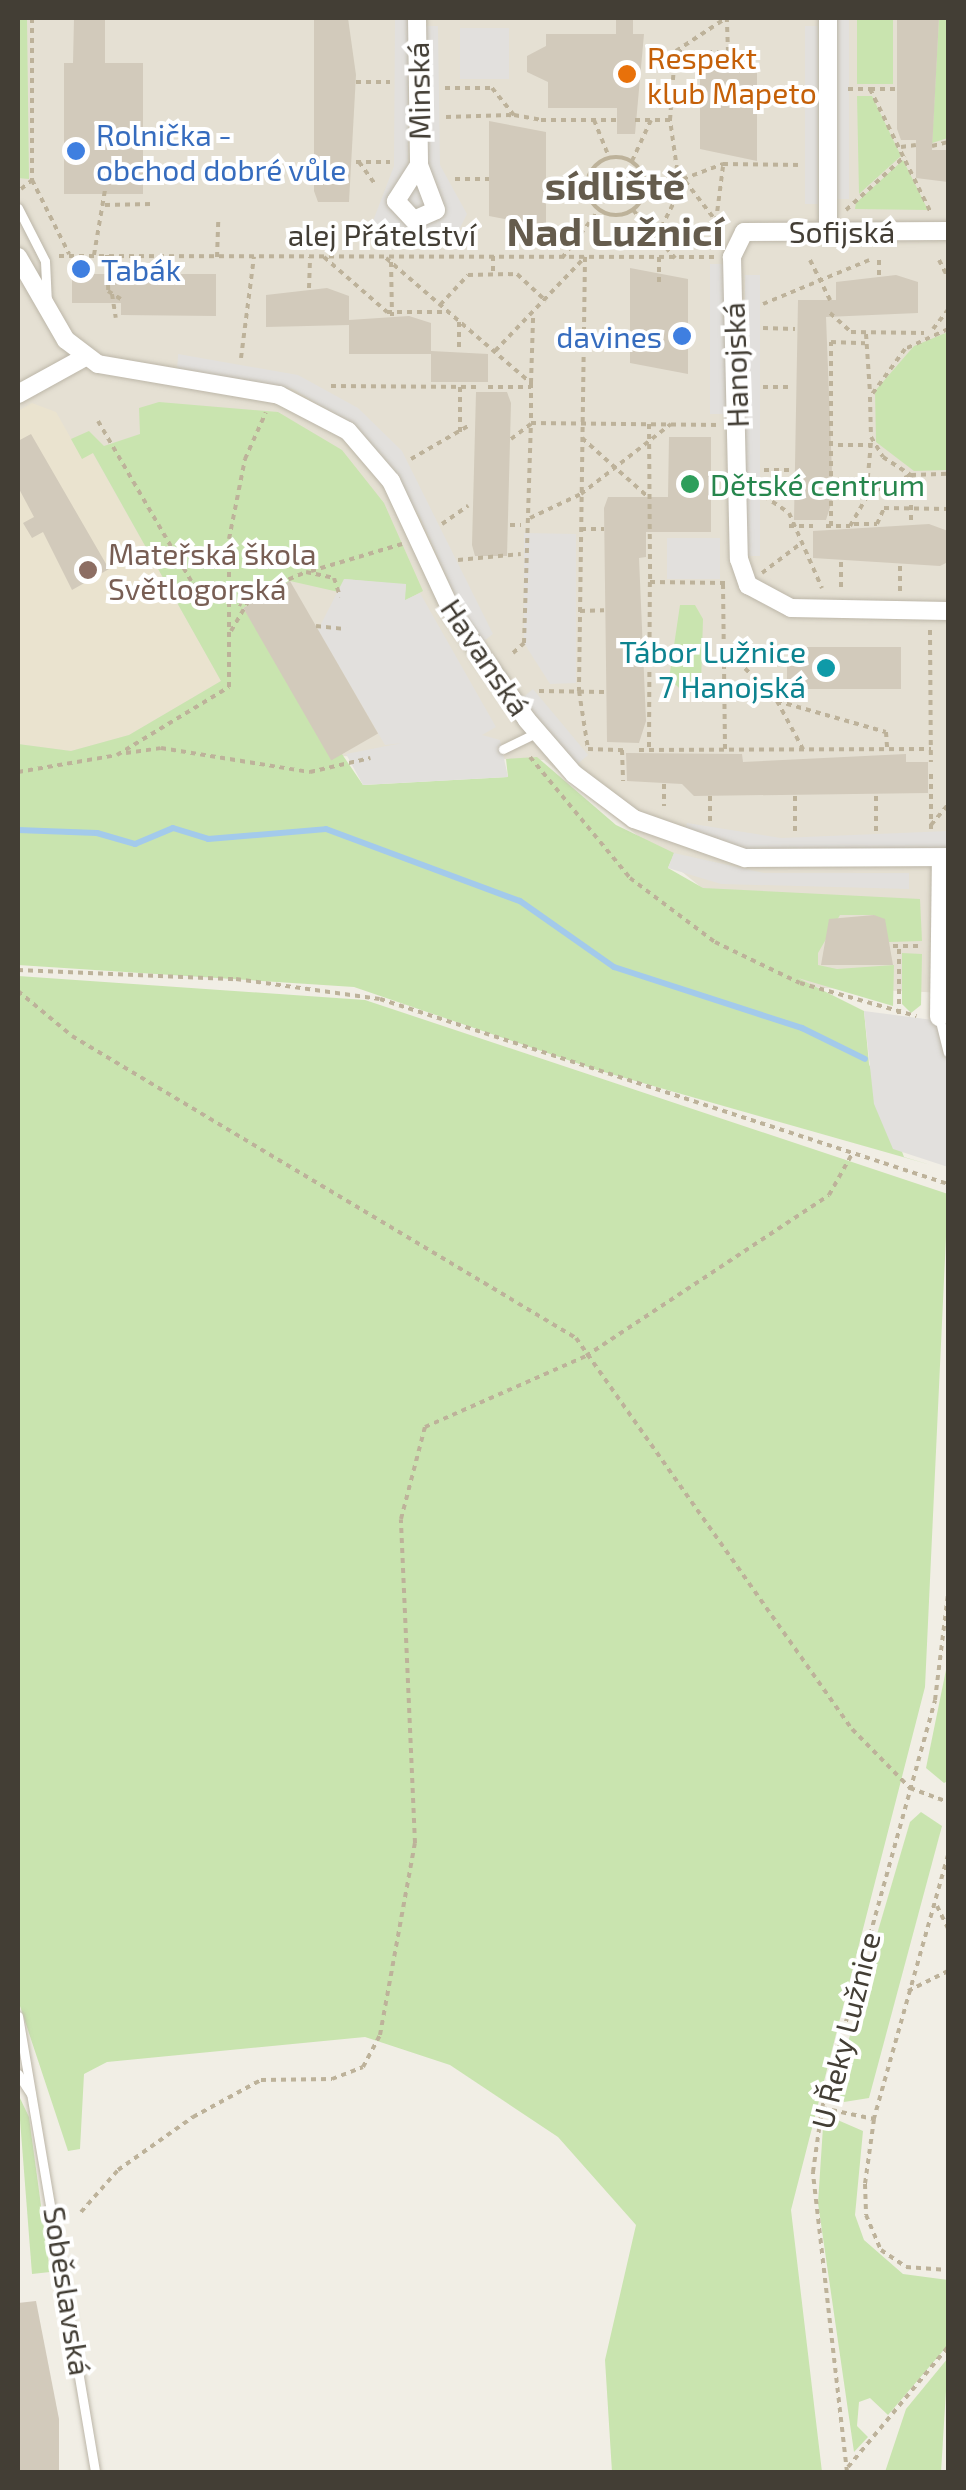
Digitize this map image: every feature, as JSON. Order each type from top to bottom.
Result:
[{"type":"street","name":"Minská","points":[[417,18],[418,166]]},
{"type":"street","points":[[828,18],[828,230]]},
{"type":"street","name":"Sofijská","points":[[736,236],[945,226]]},
{"type":"street","name":"Hanojská","points":[[736,236],[739,559],[748,584]]},
{"type":"street","points":[[18,257],[46,310],[85,357],[18,394]]},
{"type":"street","name":"Havanská","points":[[85,357],[132,375],[279,395],[348,432],[390,481],[454,616],[538,732],[634,819],[706,851],[944,858]]},
{"type":"street","points":[[748,584],[777,605],[838,603],[939,610]]},
{"type":"street","points":[[939,1017],[944,858]]},
{"type":"lane","points":[[18,208],[45,260],[46,310]]},
{"type":"lane","points":[[503,749],[538,732]]},
{"type":"lane","points":[[939,1017],[948,1037],[948,1052]]},
{"type":"lane","name":"Soběslavská","points":[[18,2016],[38,2110],[95,2472]]},
{"type":"lane","points":[[18,2074],[38,2110]]},
{"type":"path","points":[[32,18],[32,180],[69,255]]},
{"type":"path","points":[[727,18],[728,68]]},
{"type":"path","points":[[675,52],[727,18]]},
{"type":"path","points":[[675,52],[728,52]]},
{"type":"path","points":[[656,236],[674,214],[682,178],[670,120],[675,52]]},
{"type":"path","points":[[356,82],[390,82]]},
{"type":"path","points":[[445,88],[492,88],[514,115]]},
{"type":"path","points":[[828,89],[897,89]]},
{"type":"path","points":[[870,89],[945,226]]},
{"type":"path","points":[[446,117],[514,115],[617,120]]},
{"type":"path","points":[[594,120],[609,157]]},
{"type":"path","points":[[635,120],[670,120]]},
{"type":"path","points":[[632,161],[652,120]]},
{"type":"path","points":[[932,146],[948,142]]},
{"type":"path","points":[[901,147],[916,145]]},
{"type":"path","points":[[839,213],[905,156]]},
{"type":"path","points":[[609,157],[632,161],[646,185],[633,210]]},
{"type":"path","points":[[599,210],[587,182],[609,157]]},
{"type":"path","points":[[375,184],[358,162],[390,162]]},
{"type":"path","points":[[682,178],[723,164],[801,166]]},
{"type":"path","points":[[682,178],[716,221],[723,164]]},
{"type":"path","points":[[455,180],[489,179]]},
{"type":"path","points":[[21,189],[32,180]]},
{"type":"path","points":[[945,226],[948,182]]},
{"type":"path","points":[[94,255],[106,205],[105,190]]},
{"type":"path","points":[[106,205],[151,204]]},
{"type":"path","points":[[599,210],[633,210],[675,258]]},
{"type":"path","points":[[562,258],[599,210]]},
{"type":"path","points":[[217,257],[218,222]]},
{"type":"path","name":"alej Přátelství","points":[[47,252],[389,260],[492,256],[719,257]]},
{"type":"path","points":[[107,256],[116,318]]},
{"type":"path","points":[[492,256],[492,274]]},
{"type":"path","points":[[241,358],[254,257]]},
{"type":"path","points":[[309,288],[310,257]]},
{"type":"path","points":[[324,257],[392,314],[448,312]]},
{"type":"path","points":[[494,353],[585,257]]},
{"type":"path","points":[[585,257],[579,691],[588,749],[624,750],[622,781]]},
{"type":"path","points":[[659,257],[659,282]]},
{"type":"path","points":[[389,260],[531,385]]},
{"type":"path","points":[[389,260],[392,314]]},
{"type":"path","points":[[810,260],[826,277],[830,300]]},
{"type":"path","points":[[763,304],[869,260]]},
{"type":"path","points":[[879,260],[880,274]]},
{"type":"path","points":[[938,260],[948,278]]},
{"type":"path","points":[[440,305],[468,274],[516,274],[546,301]]},
{"type":"path","points":[[112,294],[120,299]]},
{"type":"path","points":[[870,397],[890,363],[930,332],[948,310]]},
{"type":"path","points":[[830,313],[845,330],[866,334],[948,330]]},
{"type":"path","points":[[528,519],[532,317]]},
{"type":"path","points":[[459,322],[459,351]]},
{"type":"path","points":[[763,328],[794,329]]},
{"type":"path","points":[[866,334],[872,437],[866,498]]},
{"type":"path","points":[[865,344],[831,342],[838,446],[828,526],[877,524],[884,508],[948,508]]},
{"type":"path","points":[[488,388],[531,385]]},
{"type":"path","points":[[331,386],[476,387]]},
{"type":"path","points":[[460,387],[460,435]]},
{"type":"path","points":[[763,387],[791,388]]},
{"type":"path","points":[[116,755],[230,687],[228,600],[232,517],[268,406]]},
{"type":"path","points":[[98,420],[193,584],[242,606]]},
{"type":"path","points":[[510,439],[530,423],[737,424]]},
{"type":"path","points":[[648,424],[649,750]]},
{"type":"path","points":[[510,525],[522,525],[581,494],[671,424]]},
{"type":"path","points":[[410,460],[460,435],[468,426]]},
{"type":"path","points":[[872,437],[912,475],[910,524]]},
{"type":"path","points":[[582,438],[648,496]]},
{"type":"path","points":[[838,446],[872,446]]},
{"type":"path","points":[[764,470],[790,470]]},
{"type":"path","points":[[851,524],[866,498],[884,480],[948,474]]},
{"type":"path","points":[[764,496],[789,513],[789,526],[838,603]]},
{"type":"path","points":[[442,524],[468,506]]},
{"type":"path","points":[[512,653],[524,643],[522,525]]},
{"type":"path","points":[[789,526],[813,526]]},
{"type":"path","points":[[581,529],[604,529]]},
{"type":"path","points":[[229,641],[242,606],[306,572],[405,543]]},
{"type":"path","points":[[650,582],[748,584],[800,544]]},
{"type":"path","points":[[458,560],[522,554]]},
{"type":"path","points":[[838,603],[841,562]]},
{"type":"path","points":[[900,566],[900,596]]},
{"type":"path","points":[[306,572],[334,578],[340,596]]},
{"type":"path","points":[[723,582],[725,750]]},
{"type":"path","points":[[580,611],[604,610]]},
{"type":"path","points":[[931,762],[939,610]]},
{"type":"path","points":[[316,626],[346,629]]},
{"type":"path","points":[[724,647],[776,701],[803,750]]},
{"type":"path","points":[[539,691],[604,692]]},
{"type":"path","points":[[776,701],[886,732],[887,748]]},
{"type":"path","points":[[18,772],[161,748],[310,772],[370,758]]},
{"type":"path","points":[[638,750],[930,749]]},
{"type":"path","points":[[530,758],[630,878],[715,942],[800,983],[916,1016]]},
{"type":"path","points":[[931,774],[931,834]]},
{"type":"path","points":[[664,784],[664,806]]},
{"type":"path","points":[[710,796],[710,825]]},
{"type":"path","points":[[795,796],[795,835]]},
{"type":"path","points":[[876,796],[876,834]]},
{"type":"path","points":[[931,825],[948,804]]},
{"type":"path","points":[[899,1014],[896,946],[926,946]]},
{"type":"path","points":[[18,970],[236,979],[380,999],[948,1184]]},
{"type":"path","points":[[18,991],[72,1036],[590,1353],[852,1729],[910,1788],[948,1802]]},
{"type":"path","points":[[81,2212],[118,2170],[262,2080],[332,2079],[363,2067],[380,2035],[415,1843],[401,1519],[409,1462],[424,1427],[590,1353],[829,1195],[852,1154]]},
{"type":"path","name":"U Řeky Lužnice","points":[[848,2470],[816,2255],[822,2108],[943,1664],[948,1594]]},
{"type":"path","points":[[948,1855],[874,2118],[865,2200],[875,2238],[906,2266],[948,2270]]},
{"type":"path","points":[[936,1906],[948,1928]]},
{"type":"path","points":[[907,1992],[948,1971]]},
{"type":"path","points":[[822,2108],[874,2118]]},
{"type":"path","points":[[848,2470],[948,2348]]},
{"type":"shaded area","points":[[18,18],[948,18],[948,993],[801,987],[766,896],[702,888],[544,760],[18,750]]},
{"type":"shaded area","points":[[395,18],[408,18],[408,166],[425,165],[424,26],[438,26],[440,165],[467,214],[454,240],[384,240],[373,221],[394,166]]},
{"type":"shaded area","points":[[836,18],[849,18],[849,199],[836,199]]},
{"type":"shaded area","points":[[805,26],[818,26],[818,204],[805,204]]},
{"type":"shaded area","points":[[460,28],[509,28],[509,79],[460,79]]},
{"type":"shaded area","points":[[710,264],[727,264],[727,414],[710,414]]},
{"type":"shaded area","points":[[745,275],[760,275],[760,556],[745,556]]},
{"type":"shaded area","points":[[178,354],[298,375],[358,408],[402,451],[493,634],[480,644],[471,631],[419,515],[353,425],[293,389],[177,371]]},
{"type":"shaded area","name":"Mateřská škola Světlogorská","points":[[32,403],[56,412],[82,458],[92,452],[221,681],[129,735],[71,751],[18,744],[18,411]]},
{"type":"shaded area","points":[[524,533],[576,534],[576,683],[550,684],[524,643]]},
{"type":"shaded area","points":[[667,538],[720,538],[720,579],[667,579]]},
{"type":"shaded area","points":[[344,579],[406,584],[405,600],[420,593],[496,727],[482,735],[500,740],[508,777],[363,785],[346,754],[402,743],[385,745],[318,630]]},
{"type":"shaded area","points":[[533,689],[588,755],[575,766],[520,700]]},
{"type":"shaded area","points":[[687,823],[781,838],[948,831],[948,850],[744,853],[682,836]]},
{"type":"shaded area","points":[[674,853],[764,873],[909,873],[909,889],[721,884],[668,868]]},
{"type":"shaded area","points":[[864,1011],[948,1022],[948,1167],[893,1149],[874,1104]]},
{"type":"green space","points":[[18,18],[27,18],[29,179],[18,178]]},
{"type":"green space","points":[[857,18],[893,18],[893,84],[857,84]]},
{"type":"green space","points":[[939,18],[948,18],[948,138],[932,143]]},
{"type":"green space","points":[[857,96],[872,96],[901,156],[859,194]]},
{"type":"green space","points":[[903,160],[928,210],[855,209],[856,203]]},
{"type":"green space","points":[[948,332],[948,470],[914,471],[876,442],[875,391],[914,346]]},
{"type":"green space","points":[[159,402],[278,412],[342,450],[384,503],[423,591],[404,601],[406,585],[345,579],[343,593],[290,581],[243,608],[363,785],[508,777],[506,759],[537,757],[616,825],[674,853],[668,868],[703,888],[920,899],[922,941],[889,942],[874,915],[840,915],[818,953],[818,965],[837,969],[894,965],[893,1006],[798,978],[864,1011],[869,1064],[904,1157],[931,1165],[597,1070],[354,987],[18,965],[18,744],[71,751],[129,735],[221,681],[93,453],[82,459],[71,439],[89,431],[104,446],[140,434],[139,408]]},
{"type":"green space","points":[[680,605],[695,605],[703,619],[701,684],[685,693],[669,679]]},
{"type":"green space","points":[[902,953],[922,954],[921,1005],[911,1013],[902,1004]]},
{"type":"green space","points":[[18,976],[365,1000],[948,1194],[925,1687],[791,2210],[822,2472],[612,2472],[605,2360],[636,2225],[558,2137],[450,2065],[365,2037],[107,2062],[84,2074],[80,2149],[68,2151],[18,2000]]},
{"type":"green space","points":[[948,1660],[948,1781],[944,1783],[926,1768]]},
{"type":"green space","points":[[921,1812],[942,1826],[869,2098],[844,2102],[836,2089],[870,1958],[910,1822]]},
{"type":"green space","points":[[18,2094],[29,2117],[50,2272],[32,2274]]},
{"type":"green space","points":[[833,2118],[863,2131],[855,2215],[864,2240],[903,2274],[948,2280],[948,2345],[888,2415],[870,2398],[859,2402],[857,2426],[868,2437],[854,2452],[818,2203],[823,2127]]},
{"type":"green space","points":[[948,2358],[941,2472],[885,2472],[906,2409]]},
{"type":"building","points":[[74,18],[105,18],[105,63],[143,63],[143,194],[64,194],[64,63],[73,63]]},
{"type":"building","points":[[314,18],[348,18],[356,75],[349,202],[318,202],[314,191]]},
{"type":"building","points":[[616,18],[633,18],[633,34],[644,34],[635,134],[617,134],[617,108],[548,108],[548,82],[527,72],[527,56],[546,46],[546,34],[616,34]]},
{"type":"building","points":[[897,18],[939,18],[932,150],[948,150],[948,182],[916,178],[916,140],[901,140],[897,129]]},
{"type":"building","points":[[700,54],[757,65],[757,161],[700,149]]},
{"type":"building","points":[[489,121],[546,132],[546,227],[489,216]]},
{"type":"building","points":[[72,264],[92,264],[92,274],[216,274],[216,316],[121,315],[121,303],[72,303]]},
{"type":"building","points":[[630,268],[688,279],[688,374],[630,363]]},
{"type":"building","points":[[896,275],[918,282],[918,313],[826,317],[833,498],[826,520],[794,520],[798,300],[836,300],[836,282]]},
{"type":"building","points":[[327,288],[349,296],[349,320],[409,316],[431,323],[431,351],[488,354],[488,382],[431,382],[431,354],[349,354],[349,325],[266,327],[266,295]]},
{"type":"building","points":[[476,392],[507,392],[511,403],[507,556],[475,556],[472,545]]},
{"type":"building","points":[[31,434],[109,569],[72,590],[43,532],[32,538],[23,523],[34,517],[18,487],[18,441]]},
{"type":"building","points":[[669,437],[711,437],[711,532],[646,532],[646,557],[639,558],[646,721],[639,743],[607,742],[604,508],[608,497],[668,497]]},
{"type":"building","points":[[929,524],[948,531],[948,562],[940,566],[813,558],[813,531]]},
{"type":"building","points":[[290,581],[378,733],[331,760],[243,608]]},
{"type":"building","name":"Tábor Lužnice 7 Hanojská","points":[[787,647],[901,647],[901,689],[787,689]]},
{"type":"building","points":[[626,753],[742,754],[743,762],[906,754],[906,762],[928,762],[928,793],[694,796],[682,784],[627,781]]},
{"type":"building","points":[[874,915],[885,919],[893,965],[821,965],[829,919]]},
{"type":"building","points":[[36,2301],[59,2419],[59,2472],[18,2472],[18,2303]]},
{"type":"waterway","points":[[18,830],[97,833],[135,844],[173,828],[208,839],[326,829],[520,901],[614,967],[802,1028],[865,1059]]},
{"type":"place","name":"Respekt klub Mapeto","points":[[627,74]]},
{"type":"place","name":"Rolnička - obchod dobré vůle","points":[[76,151]]},
{"type":"place","name":"Tabák","points":[[81,269]]},
{"type":"place","name":"davines","points":[[682,336]]},
{"type":"place","name":"Dětské centrum","points":[[690,484]]},
{"type":"place","name":"Mateřská škola Světlogorská","points":[[88,570]]},
{"type":"place","name":"Tábor Lužnice 7 Hanojská","points":[[826,668]]},
{"type":"district","name":"sídliště Nad Lužnicí","points":[[615,207]]}]
